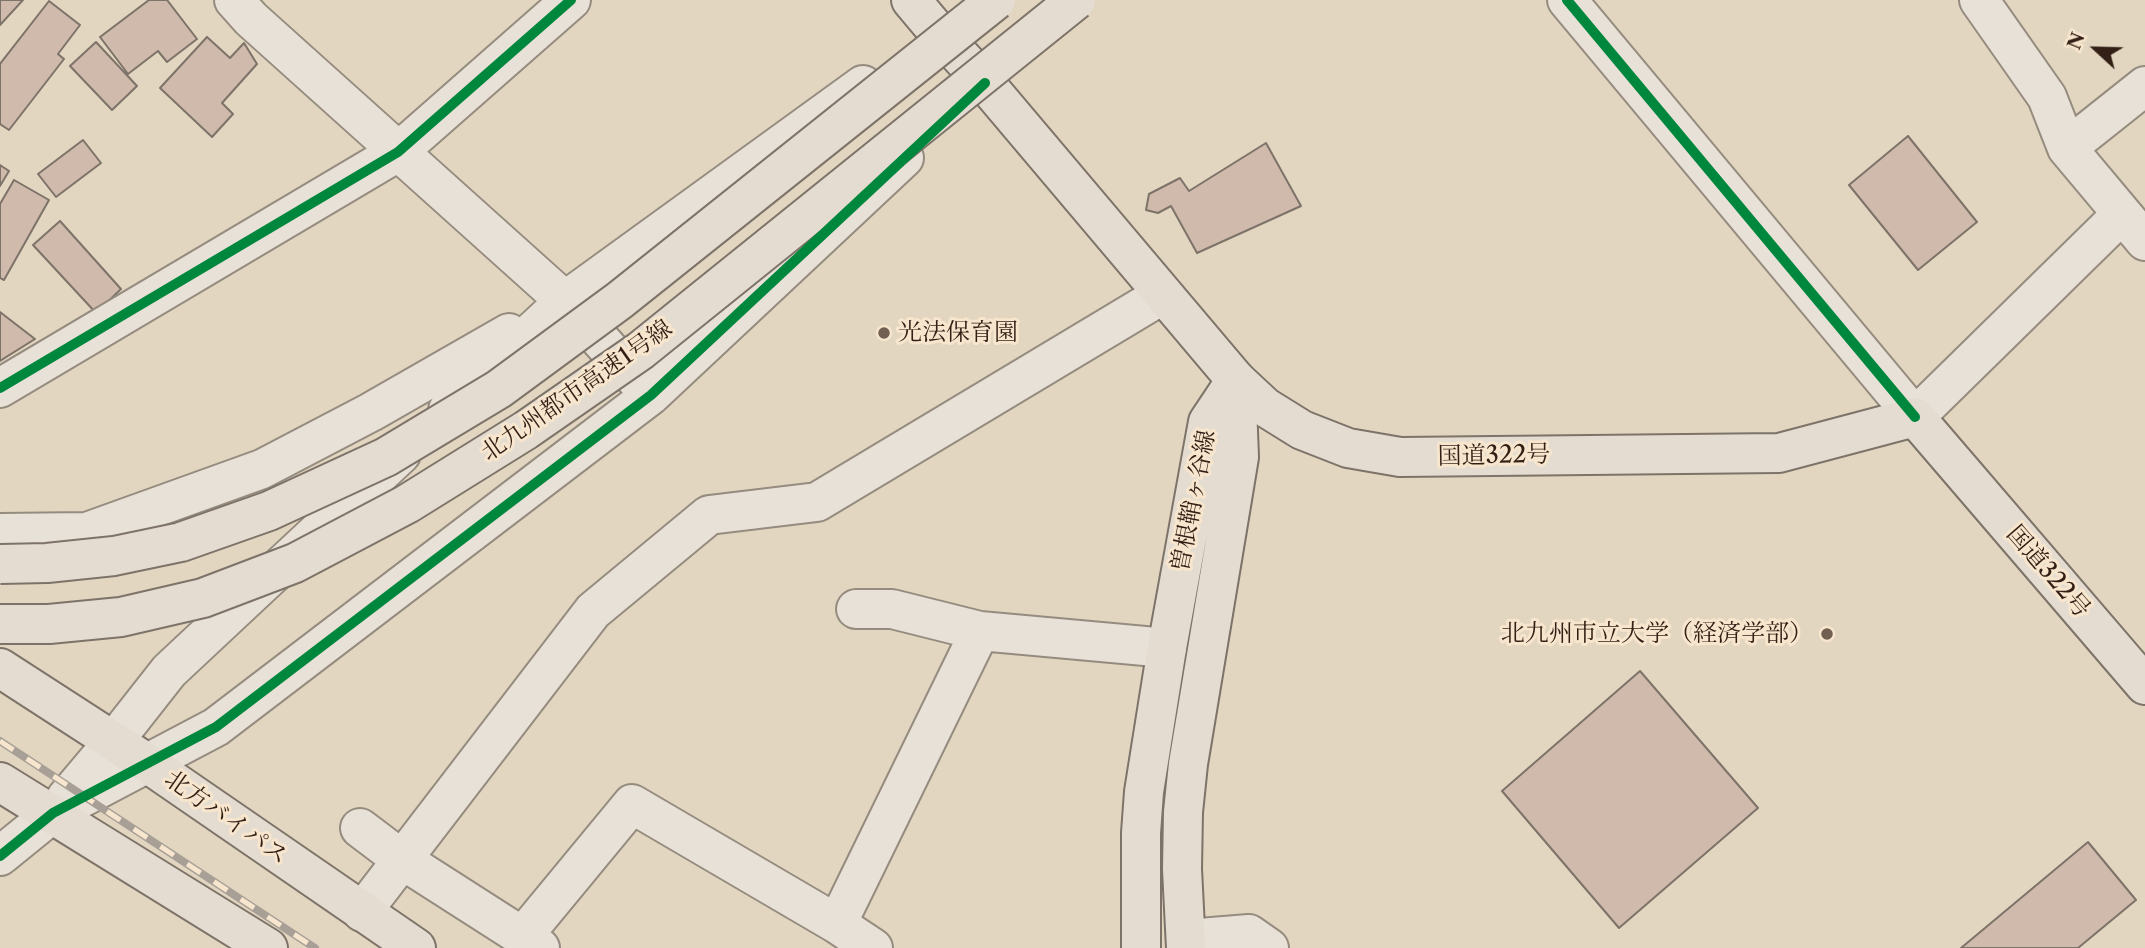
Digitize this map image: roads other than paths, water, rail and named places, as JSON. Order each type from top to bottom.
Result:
[{"type":"main road","name":"国道322号","points":[[911,0],[934,41],[985,83],[1236,380],[1265,407],[1303,430],[1348,448],[1400,457],[1779,453],[1915,417],[2145,685]]},
{"type":"main road","points":[[934,41],[975,0]]},
{"type":"main road","points":[[934,41],[988,0]]},
{"type":"main road","name":"北九州都市高速1号線","points":[[0,564],[114,556],[181,542],[269,511],[386,457],[499,389],[631,291],[934,41],[996,0]]},
{"type":"main road","name":"北九州都市高速1号線","points":[[0,624],[49,624],[121,617],[203,598],[295,563],[407,505],[526,430],[640,351],[1076,0]]},
{"type":"main road","points":[[985,83],[1089,0]]},
{"type":"main road","points":[[702,302],[790,243],[1102,0]]},
{"type":"main road","name":"曽根鞘ヶ谷線","points":[[1141,948],[1141,834],[1144,792],[1167,648],[1208,422],[1236,380]]},
{"type":"main road","name":"曽根鞘ヶ谷線","points":[[1186,943],[1182,869],[1188,764],[1239,457],[1236,380]]},
{"type":"main road","name":"北方バイパス","points":[[0,668],[147,763],[416,948]]},
{"type":"main road","points":[[0,782],[268,948]]},
{"type":"street","points":[[234,0],[251,19],[565,301],[651,395]]},
{"type":"street","points":[[0,388],[398,152],[571,0]]},
{"type":"street","points":[[1567,0],[1915,417],[2134,227],[2067,149],[2047,97],[1979,0]]},
{"type":"street","points":[[0,533],[87,532],[262,468],[371,412],[565,301],[934,41]]},
{"type":"street","points":[[53,813],[216,727],[651,395],[985,83]]},
{"type":"street","points":[[2067,149],[2145,86]]},
{"type":"street","points":[[362,912],[593,611],[709,515],[817,502],[1162,295]]},
{"type":"street","points":[[0,856],[53,813],[169,671],[565,301]]},
{"type":"street","points":[[856,609],[892,609],[980,631],[1167,648]]},
{"type":"street","points":[[837,924],[980,631]]},
{"type":"street","points":[[360,828],[401,859],[532,942],[632,804],[837,924],[873,948]]},
{"type":"street","points":[[1186,943],[1249,934],[1269,948]]},
{"type":"railway","points":[[0,741],[315,948]]},
{"type":"place","name":"光法保育園","points":[[884,333]]},
{"type":"place","name":"北九州市立大学（経済学部）","points":[[1827,634]]}]
